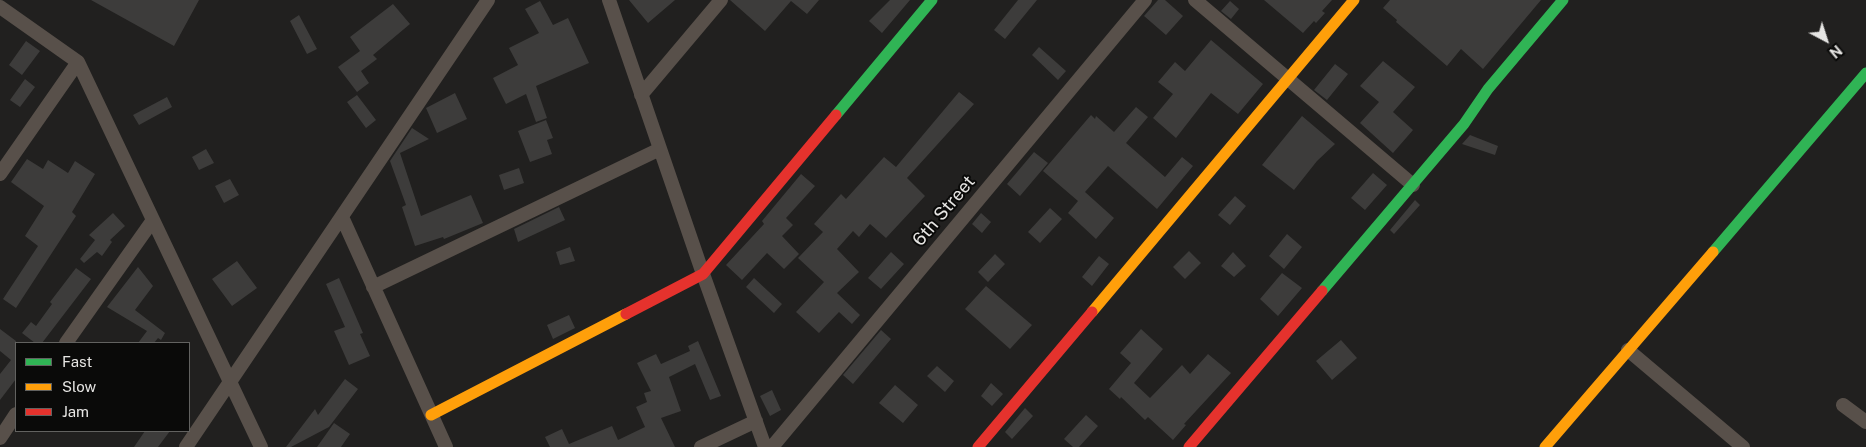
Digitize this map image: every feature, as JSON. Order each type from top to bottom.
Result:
[{"type":"street","points":[[186,447],[488,0]]},
{"type":"street","points":[[609,0],[703,274],[765,447]]},
{"type":"street","points":[[641,95],[721,0]]},
{"type":"street","points":[[431,415],[703,274],[932,0]]},
{"type":"street","name":"6th Street","points":[[772,447],[1145,0]]},
{"type":"street","points":[[1195,0],[1413,185]]},
{"type":"street","points":[[978,447],[1354,0]]},
{"type":"street","points":[[1188,447],[1413,185],[1464,124],[1488,89],[1563,0]]},
{"type":"street","points":[[0,7],[78,62],[260,447]]},
{"type":"street","points":[[0,174],[78,62]]},
{"type":"street","points":[[1545,447],[1866,73]]},
{"type":"street","points":[[373,287],[660,148]]},
{"type":"street","points":[[342,218],[446,447]]},
{"type":"street","points":[[67,342],[153,220]]},
{"type":"street","points":[[1628,350],[1743,447]]},
{"type":"street","points":[[1843,405],[1866,422]]},
{"type":"street","points":[[0,438],[15,416]]},
{"type":"street","points":[[701,447],[756,421]]},
{"type":"building","points":[[91,0],[199,0],[174,46]]},
{"type":"building","points":[[629,0],[675,0],[648,23]]},
{"type":"building","points":[[730,0],[819,0],[807,14],[791,1],[765,31]]},
{"type":"building","points":[[890,0],[910,0],[882,33],[869,21]]},
{"type":"building","points":[[1018,0],[1037,0],[1005,39],[994,30]]},
{"type":"building","points":[[1158,0],[1165,0],[1183,16],[1166,35],[1144,16]]},
{"type":"building","points":[[1264,0],[1332,0],[1322,11],[1325,13],[1303,33]]},
{"type":"building","points":[[1390,0],[1541,0],[1483,69],[1461,49],[1447,66],[1396,22],[1397,20],[1383,8]]},
{"type":"building","points":[[540,1],[553,25],[568,18],[589,63],[536,86],[547,118],[536,122],[526,94],[506,104],[493,78],[518,65],[509,48],[539,33],[525,9]]},
{"type":"building","points":[[1230,1],[1239,9],[1231,19],[1221,11]]},
{"type":"building","points":[[393,4],[410,24],[373,55],[377,59],[361,71],[369,83],[357,92],[338,67],[360,51],[350,37]]},
{"type":"building","points":[[299,15],[317,49],[307,54],[290,21]]},
{"type":"building","points":[[1211,40],[1263,84],[1238,114],[1211,93],[1176,138],[1153,118],[1173,94],[1158,82],[1175,62],[1185,71]]},
{"type":"building","points":[[26,41],[40,51],[22,75],[9,65]]},
{"type":"building","points":[[1039,47],[1066,71],[1058,80],[1032,55]]},
{"type":"building","points":[[1383,61],[1415,87],[1393,112],[1413,130],[1393,153],[1360,123],[1379,102],[1360,86]]},
{"type":"building","points":[[1335,64],[1348,74],[1327,100],[1314,90]]},
{"type":"building","points":[[25,79],[35,87],[20,107],[10,100]]},
{"type":"building","points":[[959,92],[974,104],[907,178],[925,196],[886,238],[870,224],[859,237],[853,231],[837,249],[859,272],[837,293],[860,315],[852,324],[839,312],[819,333],[796,312],[824,282],[798,258],[823,232],[814,224],[841,194],[846,199],[884,157],[896,167]]},
{"type":"building","points":[[455,93],[467,119],[437,133],[426,108]]},
{"type":"building","points":[[357,95],[376,120],[366,128],[347,102]]},
{"type":"building","points":[[167,97],[172,107],[139,125],[133,115]]},
{"type":"building","points":[[1136,107],[1148,117],[1126,143],[1165,177],[1182,157],[1193,166],[1157,209],[1108,166],[1085,192],[1114,218],[1096,239],[1068,213],[1078,201],[1043,171],[1091,115],[1095,119],[1096,116],[1114,132]]},
{"type":"building","points":[[1302,116],[1335,144],[1317,161],[1294,190],[1262,165]]},
{"type":"building","points":[[546,120],[553,138],[547,140],[552,154],[530,162],[518,131]]},
{"type":"building","points":[[412,128],[429,139],[400,153],[421,216],[471,195],[483,223],[444,239],[443,237],[415,246],[402,207],[406,205],[390,161]]},
{"type":"building","points":[[1470,135],[1498,146],[1495,155],[1462,144]]},
{"type":"building","points":[[206,149],[214,163],[199,170],[192,157]]},
{"type":"building","points":[[1034,152],[1048,163],[1020,196],[1007,184]]},
{"type":"building","points":[[27,159],[43,169],[48,160],[68,173],[75,161],[95,174],[72,212],[76,216],[16,308],[3,299],[38,246],[25,236],[44,206],[11,182]]},
{"type":"building","points":[[519,168],[524,183],[504,190],[499,175]]},
{"type":"building","points":[[1373,173],[1387,185],[1365,210],[1351,198]]},
{"type":"building","points":[[801,174],[815,186],[786,218],[793,225],[782,236],[799,254],[784,269],[767,253],[742,280],[726,265],[764,224],[762,221]]},
{"type":"building","points":[[230,179],[239,195],[224,203],[215,186]]},
{"type":"building","points":[[1235,196],[1246,206],[1230,225],[1218,215]]},
{"type":"building","points":[[1415,200],[1420,205],[1394,234],[1390,230]]},
{"type":"building","points":[[559,207],[565,220],[518,242],[514,229]]},
{"type":"building","points":[[1050,208],[1062,219],[1040,243],[1028,232]]},
{"type":"building","points":[[113,213],[125,226],[110,240],[112,242],[102,256],[97,252],[84,263],[80,259],[95,240],[89,235]]},
{"type":"building","points":[[981,213],[991,222],[982,233],[972,224]]},
{"type":"building","points":[[1287,234],[1302,247],[1284,269],[1269,256]]},
{"type":"building","points":[[570,247],[575,261],[560,265],[556,252]]},
{"type":"building","points":[[1189,251],[1201,263],[1185,279],[1173,267]]},
{"type":"building","points":[[891,252],[904,264],[881,289],[868,278]]},
{"type":"building","points":[[1233,252],[1246,266],[1234,277],[1221,266]]},
{"type":"building","points":[[995,254],[1005,264],[988,282],[978,272]]},
{"type":"building","points":[[1099,256],[1109,264],[1092,286],[1082,277]]},
{"type":"building","points":[[237,261],[257,288],[232,306],[212,279]]},
{"type":"building","points":[[138,267],[153,286],[135,310],[165,333],[161,340],[158,338],[155,342],[139,342],[147,331],[107,307]]},
{"type":"building","points":[[76,268],[91,279],[43,342],[34,342],[22,333],[31,322],[36,326],[52,304],[50,302]]},
{"type":"building","points":[[1282,273],[1302,288],[1278,316],[1260,299]]},
{"type":"building","points":[[339,278],[363,333],[360,334],[370,356],[349,365],[334,331],[345,327],[326,284]]},
{"type":"building","points":[[754,278],[782,304],[774,313],[746,287]]},
{"type":"building","points":[[986,286],[1032,325],[1010,349],[965,309]]},
{"type":"building","points":[[569,315],[575,328],[553,339],[547,325]]},
{"type":"building","points":[[0,329],[16,342],[15,380],[0,400],[0,374],[11,360],[0,351]]},
{"type":"building","points":[[1141,329],[1163,349],[1134,383],[1150,398],[1182,365],[1190,374],[1208,354],[1231,373],[1184,424],[1186,425],[1173,440],[1148,417],[1145,420],[1121,397],[1120,399],[1109,389],[1131,363],[1120,353]]},
{"type":"building","points":[[881,330],[891,339],[853,384],[843,375]]},
{"type":"building","points":[[1341,340],[1357,358],[1332,380],[1316,361]]},
{"type":"building","points":[[698,341],[721,396],[710,400],[695,364],[669,377],[681,411],[661,418],[675,447],[550,447],[545,437],[562,429],[569,444],[612,426],[618,440],[645,427],[636,407],[647,402],[644,393],[651,391],[637,363],[656,354],[661,364],[690,351],[688,346]]},
{"type":"building","points":[[937,366],[954,381],[945,392],[927,376]]},
{"type":"building","points":[[345,379],[358,389],[329,427],[291,447],[286,447],[315,409],[318,415]]},
{"type":"building","points":[[991,383],[1003,394],[992,406],[981,396]]},
{"type":"building","points":[[895,385],[918,405],[903,423],[879,403]]},
{"type":"building","points":[[772,390],[781,410],[770,416],[760,396]]},
{"type":"building","points":[[1025,408],[1033,416],[1012,439],[1005,432]]},
{"type":"building","points":[[1086,415],[1098,426],[1079,447],[1073,447],[1064,439]]},
{"type":"building","points":[[334,423],[350,434],[341,447],[317,447]]},
{"type":"building","points":[[144,432],[169,432],[158,447],[134,447]]},
{"type":"traffic: fast","points":[[836,115],[932,0]]},
{"type":"traffic: fast","points":[[1322,291],[1464,124],[1488,89],[1563,0]]},
{"type":"traffic: fast","points":[[1713,252],[1866,73]]},
{"type":"traffic: slow","points":[[1092,312],[1354,0]]},
{"type":"traffic: slow","points":[[1545,447],[1713,252]]},
{"type":"traffic: slow","points":[[431,415],[626,314]]},
{"type":"traffic: jam","points":[[626,314],[703,274],[836,115]]},
{"type":"traffic: jam","points":[[1189,447],[1322,291]]},
{"type":"traffic: jam","points":[[978,447],[1092,312]]}]
